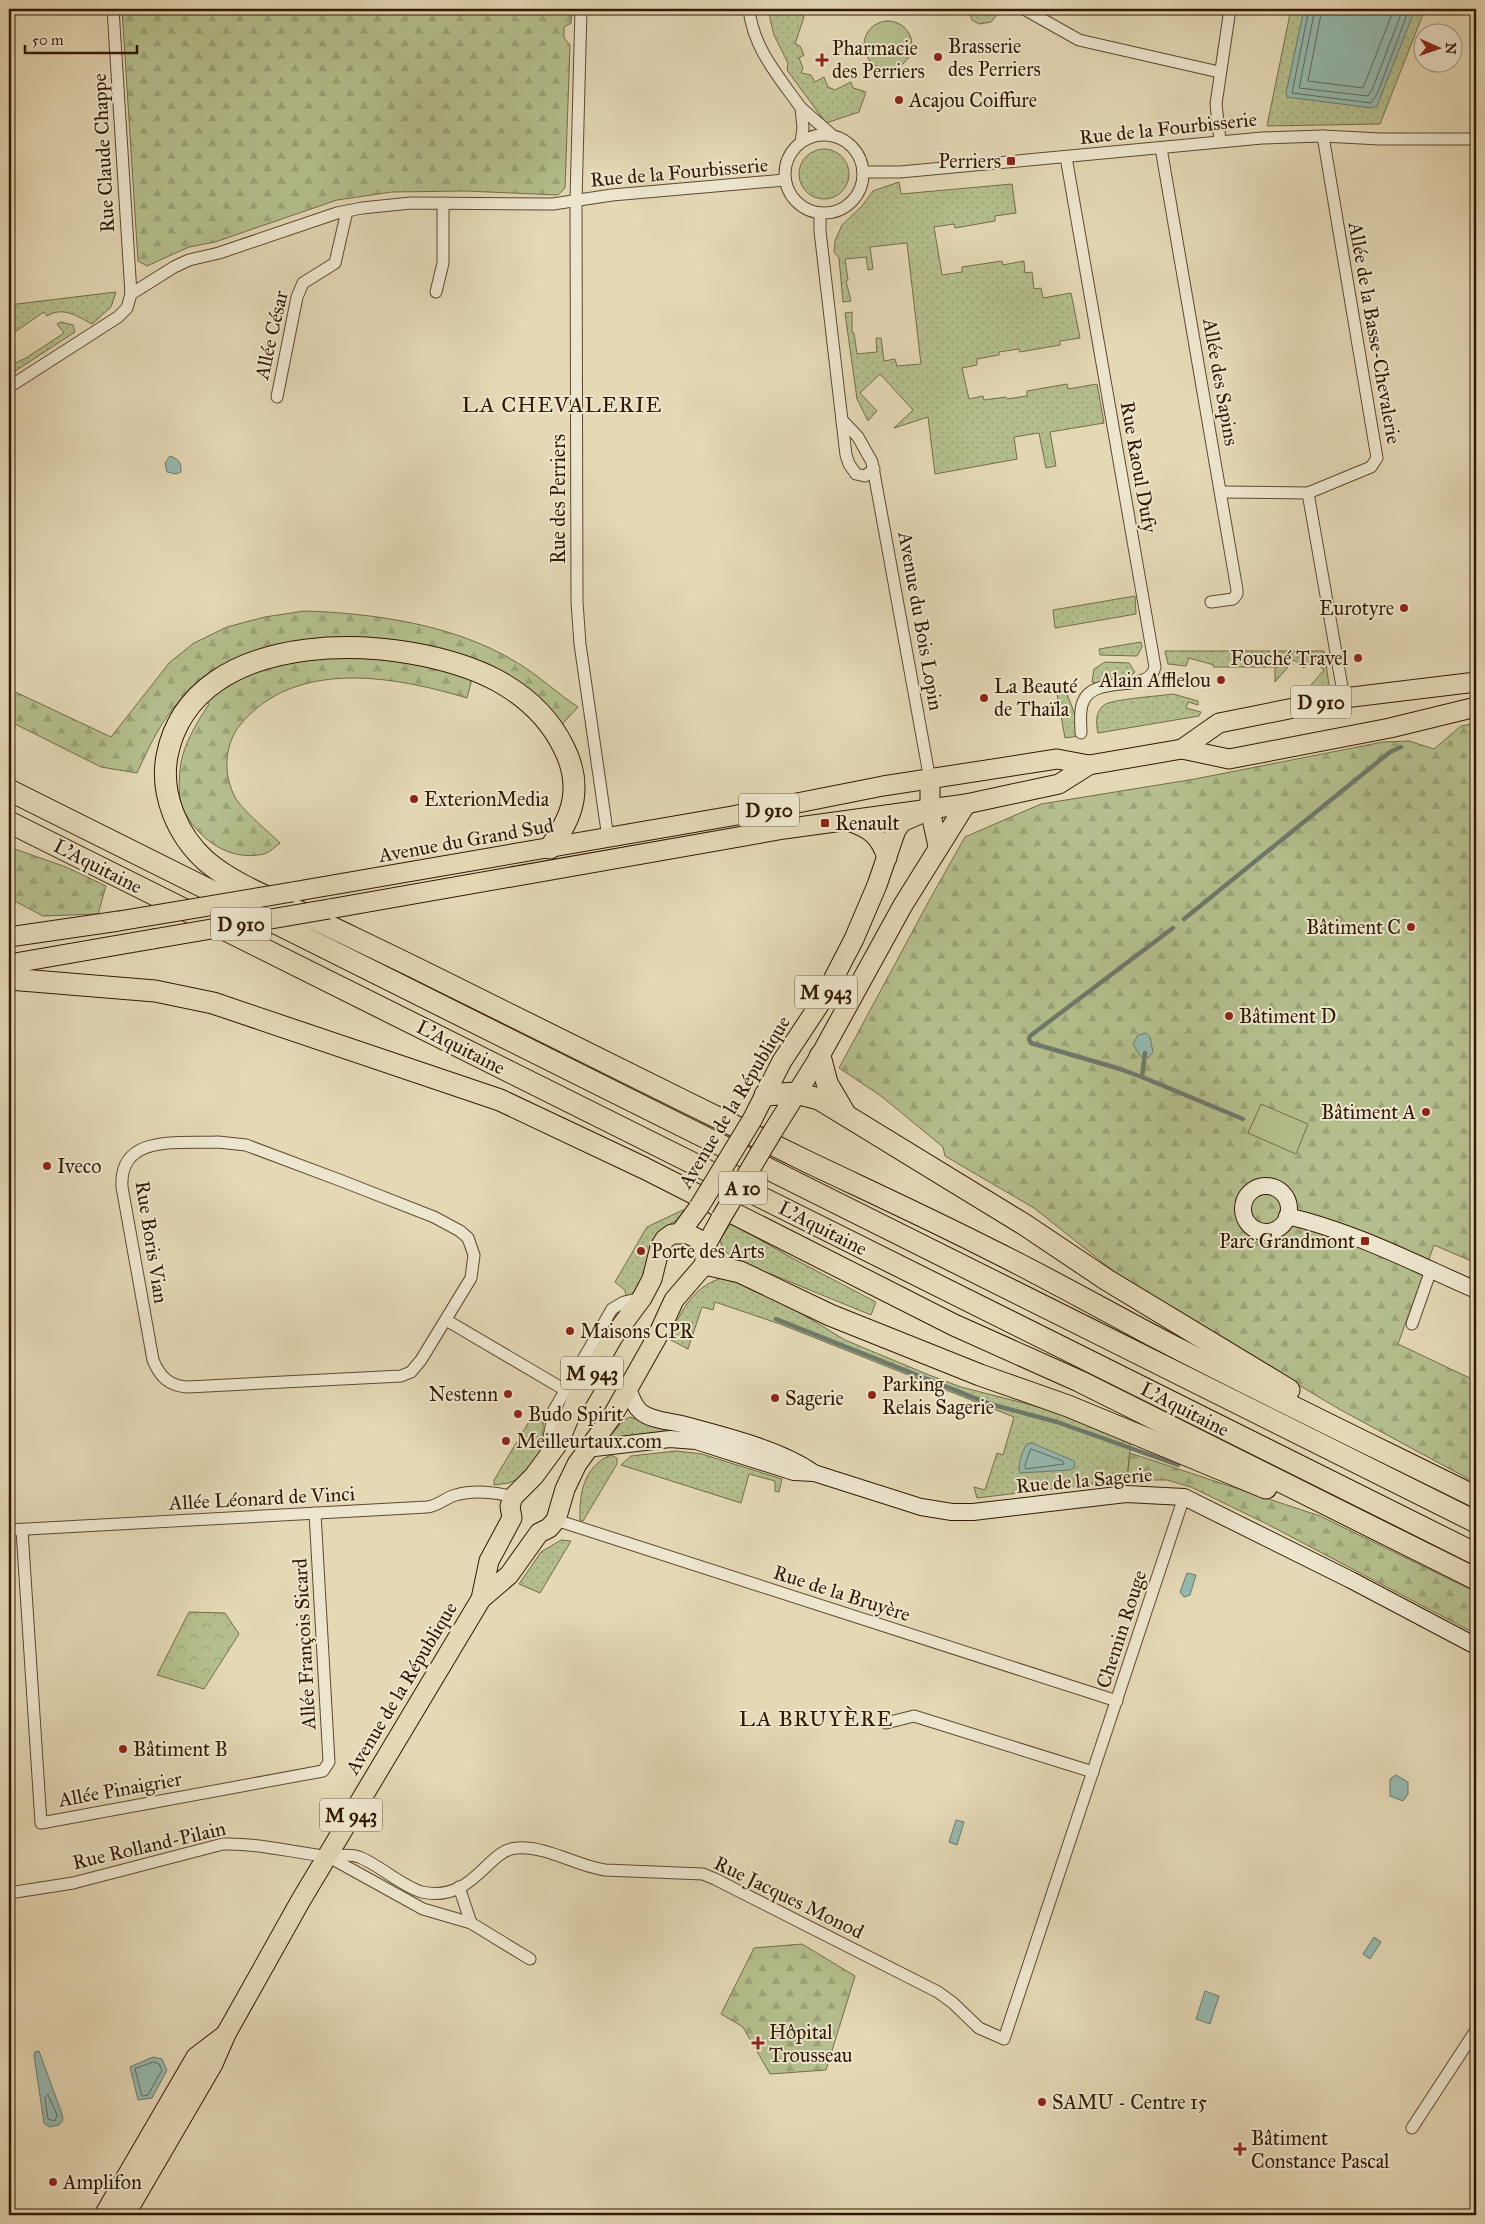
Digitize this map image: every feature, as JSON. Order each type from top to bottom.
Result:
[{"type":"highway","points":[[550,848],[569,815],[574,788],[569,759],[555,732],[528,701],[496,680],[426,656],[371,648],[327,648],[271,657],[234,670],[216,681],[189,707],[174,733],[166,758],[165,776],[168,796],[182,833],[208,862],[233,881],[397,958],[812,1164],[911,1210],[1162,1341],[1476,1496]]},
{"type":"highway","name":"L'Aquitaine","points":[[9,790],[1476,1522]]},
{"type":"highway","name":"L'Aquitaine","points":[[9,822],[1476,1554]]},
{"type":"highway","points":[[9,979],[128,988],[204,1001],[247,1013],[500,1100],[661,1176],[954,1325],[1079,1381],[1476,1579]]},
{"type":"highway","points":[[820,1056],[828,1083],[846,1114]]},
{"type":"highway","points":[[765,1095],[796,1093],[819,1099],[846,1114],[970,1193],[1025,1225],[1107,1280],[1301,1397],[1366,1442]]},
{"type":"highway","points":[[705,1255],[830,1315],[980,1375],[1068,1406],[1293,1501],[1384,1532]]},
{"type":"main road","name":"D 910","points":[[1182,749],[1219,723],[1344,698],[1476,682]]},
{"type":"main road","name":"D 910","points":[[930,780],[1056,759],[1088,765],[1182,749],[1229,759],[1390,728],[1476,707]]},
{"type":"main road","name":"D 910","points":[[9,964],[329,910],[784,829],[966,804],[1059,784],[1088,765]]},
{"type":"main road","name":"Avenue du Grand Sud","points":[[9,937],[119,922],[608,838],[786,806],[883,786],[930,780]]},
{"type":"main road","points":[[930,780],[930,810],[938,846]]},
{"type":"main road","name":"M 943","points":[[556,1520],[565,1489],[586,1449],[613,1415],[657,1337],[674,1300],[705,1255],[721,1218],[820,1056],[938,846],[966,804]]},
{"type":"main road","name":"Avenue de la République","points":[[481,1599],[489,1561],[512,1518],[510,1506],[513,1497],[550,1455],[585,1385],[613,1337],[642,1298],[652,1279],[660,1248],[666,1238],[672,1234],[680,1233],[699,1206],[752,1120],[782,1061],[839,969],[867,912],[896,830],[902,822],[930,810]]},
{"type":"main road","points":[[847,821],[873,832],[881,842],[887,858]]},
{"type":"main road","points":[[680,1233],[695,1237],[705,1255]]},
{"type":"main road","points":[[512,1518],[523,1529],[539,1533]]},
{"type":"main road","name":"Avenue de la République","points":[[126,2215],[213,2064],[226,2034],[328,1856],[481,1599],[509,1575],[539,1533],[549,1528],[556,1520]]},
{"type":"main road","name":"Avenue de la République","points":[[104,2215],[196,2057],[226,2034]]},
{"type":"street","name":"Rue Claude Chappe","points":[[113,9],[131,294]]},
{"type":"street","name":"Rue des Perriers","points":[[581,9],[576,200],[577,602],[580,644],[608,838]]},
{"type":"street","points":[[750,9],[751,22],[766,60],[801,108],[833,136],[844,140],[853,148],[860,160],[863,181],[853,200],[844,208],[832,212],[820,213],[808,210],[797,203],[789,193],[785,180],[788,159],[801,142],[811,137],[833,136]]},
{"type":"street","points":[[1024,9],[1079,40],[1219,72]]},
{"type":"street","points":[[1220,141],[1216,104],[1219,72],[1230,9]]},
{"type":"street","points":[[801,108],[803,128],[801,142]]},
{"type":"street","name":"Rue de la Fourbisserie","points":[[863,172],[900,172],[1220,141],[1323,136],[1380,140],[1476,138]]},
{"type":"street","name":"Allée de la Basse-Chevalerie","points":[[1221,492],[1308,494],[1371,467],[1377,458],[1323,136]]},
{"type":"street","name":"Allée des Sapins","points":[[1161,148],[1237,594],[1233,599],[1211,602]]},
{"type":"street","name":"Rue Raoul Dufy","points":[[1066,157],[1155,667],[1153,674],[1146,680],[1103,687],[1089,693],[1082,703],[1081,733]]},
{"type":"street","name":"Rue de la Fourbisserie","points":[[131,294],[174,267],[189,260],[219,253],[347,211],[388,205],[443,203],[553,204],[576,200],[785,180]]},
{"type":"street","points":[[436,292],[443,263],[443,203]]},
{"type":"street","name":"Allée César","points":[[276,397],[298,296],[304,282],[335,263],[347,211]]},
{"type":"street","points":[[820,213],[820,232],[846,455],[852,470],[856,474],[865,476],[874,469]]},
{"type":"street","points":[[9,388],[118,317],[127,308],[131,294]]},
{"type":"street","name":"Avenue du Bois Lopin","points":[[842,420],[858,437],[874,469],[930,780]]},
{"type":"street","points":[[1308,494],[1344,698]]},
{"type":"street","name":"Rue Boris Vian","points":[[232,1143],[246,1145],[434,1218],[464,1234],[471,1243],[474,1255],[471,1278],[446,1320],[416,1367],[411,1372],[401,1376],[188,1387],[173,1385],[161,1376],[153,1360],[122,1187],[122,1171],[125,1164],[133,1152],[147,1146],[232,1143]]},
{"type":"street","points":[[1288,1216],[1318,1223],[1476,1290]]},
{"type":"street","points":[[1412,1324],[1431,1270]]},
{"type":"street","points":[[550,1455],[550,1425],[554,1410],[612,1309],[624,1302],[642,1298]]},
{"type":"street","points":[[446,1320],[565,1390]]},
{"type":"street","name":"Rue de la Sagerie","points":[[628,1389],[633,1402],[640,1412],[647,1416],[691,1427],[797,1461],[814,1474]]},
{"type":"street","name":"Rue de la Sagerie","points":[[586,1449],[682,1439],[704,1443],[794,1472],[814,1474],[921,1507],[952,1512],[973,1512],[1126,1494],[1184,1497],[1351,1580],[1476,1646]]},
{"type":"street","name":"Allée Léonard de Vinci","points":[[9,1530],[433,1507],[456,1495],[488,1493],[513,1497]]},
{"type":"street","name":"Chemin Rouge","points":[[1004,2039],[1184,1497]]},
{"type":"street","name":"Allée François Sicard","points":[[315,1513],[329,1762],[323,1771]]},
{"type":"street","name":"Rue de la Bruyère","points":[[556,1520],[1117,1701]]},
{"type":"street","name":"Allée Pinaigrier","points":[[22,1530],[41,1823],[323,1771]]},
{"type":"street","points":[[886,1723],[914,1716],[1093,1772]]},
{"type":"street","name":"Rue Rolland-Pilain","points":[[9,1893],[73,1883],[223,1844],[257,1844],[328,1856]]},
{"type":"street","name":"Rue Jacques Monod","points":[[459,1887],[469,1883],[503,1853],[516,1848],[547,1853],[592,1868],[703,1874],[938,1992],[953,2003],[979,2028],[1004,2039]]},
{"type":"street","points":[[328,1856],[358,1856],[421,1892],[447,1892],[459,1887],[471,1923]]},
{"type":"street","points":[[328,1856],[423,1909],[471,1923],[530,1959]]},
{"type":"street","points":[[1412,2128],[1476,2030]]},
{"type":"green space","points":[[122,9],[572,9],[571,23],[564,27],[564,38],[570,45],[565,188],[558,195],[466,191],[392,192],[337,200],[215,242],[189,247],[147,266],[138,261]]},
{"type":"green space","points":[[770,9],[804,9],[802,16],[804,17],[795,44],[800,46],[804,55],[799,58],[803,68],[801,73],[811,75],[815,82],[824,77],[828,87],[835,90],[851,82],[853,88],[866,92],[859,112],[826,123],[787,70],[788,63],[774,35],[770,19]]},
{"type":"green space","points":[[968,9],[997,9],[996,16],[991,22],[979,24],[972,20]]},
{"type":"green space","points":[[1291,9],[1425,9],[1420,22],[1412,22],[1412,42],[1380,124],[1267,126]]},
{"type":"green space","points":[[883,21],[893,21],[905,28],[912,40],[912,50],[905,62],[893,69],[883,69],[875,65],[868,58],[864,50],[864,40],[868,32],[875,25]]},
{"type":"green space","points":[[819,149],[829,149],[842,156],[849,169],[849,179],[842,192],[829,199],[819,199],[810,195],[803,188],[799,179],[799,169],[803,160],[810,153]]},
{"type":"green space","points":[[899,182],[901,194],[1012,184],[1016,213],[995,216],[995,221],[955,228],[954,224],[934,227],[942,275],[962,272],[962,267],[1002,261],[1003,265],[1024,261],[1025,273],[1032,272],[1034,289],[1041,288],[1043,298],[1071,293],[1080,338],[1060,341],[1060,345],[1020,352],[1019,349],[999,352],[999,355],[977,359],[977,365],[962,368],[969,399],[983,396],[984,400],[1006,397],[1007,399],[1027,396],[1027,391],[1067,384],[1068,389],[1097,384],[1104,423],[1050,432],[1056,466],[1046,468],[1039,433],[1014,437],[1017,459],[935,474],[928,417],[894,428],[913,410],[880,374],[860,393],[877,411],[868,421],[857,399],[845,313],[852,312],[852,332],[854,333],[857,354],[877,352],[876,338],[881,338],[884,361],[895,359],[897,366],[921,364],[907,243],[870,247],[873,269],[868,270],[866,257],[845,259],[848,280],[846,281],[851,301],[843,302],[839,258],[834,252],[835,241],[842,225],[862,206],[873,191]]},
{"type":"green space","points":[[116,292],[111,307],[92,324],[70,313],[59,312],[47,316],[44,312],[9,336],[9,305]]},
{"type":"green space","points":[[61,322],[73,325],[75,332],[9,375],[9,366],[26,358],[64,333],[57,324]]},
{"type":"green space","points":[[1135,596],[1136,614],[1055,628],[1053,610]]},
{"type":"green space","points":[[304,611],[386,618],[441,630],[467,639],[493,649],[516,662],[578,707],[555,732],[474,671],[467,698],[439,690],[378,679],[347,678],[317,681],[288,689],[263,704],[240,725],[228,751],[228,779],[235,797],[249,814],[280,843],[264,854],[251,856],[239,855],[216,846],[197,830],[183,809],[179,790],[181,761],[190,736],[209,704],[190,691],[165,719],[137,773],[101,767],[9,721],[9,689],[111,737],[170,662],[194,643],[227,627],[265,617]]},
{"type":"green space","points":[[1141,642],[1142,647],[1137,656],[1100,655],[1099,649]]},
{"type":"green space","points":[[1165,651],[1324,651],[1330,691],[1308,694],[1310,686],[1324,670],[1312,659],[1304,668],[1294,660],[1275,682],[1275,667],[1213,667],[1214,665],[1189,658],[1186,666],[1168,664]]},
{"type":"green space","points":[[1105,662],[1129,663],[1135,672],[1129,677],[1096,683],[1092,682],[1094,669]]},
{"type":"green space","points":[[1056,688],[1067,694],[1078,722],[1079,736],[1065,738]]},
{"type":"green space","points":[[1173,694],[1198,701],[1198,705],[1188,702],[1186,708],[1201,712],[1199,716],[1098,733],[1098,714],[1104,705],[1126,699]]},
{"type":"green space","points":[[1476,723],[1476,1263],[1434,1245],[1398,1344],[1476,1381],[1476,1483],[1339,1409],[1131,1285],[1034,1208],[945,1156],[943,1147],[881,1096],[839,1068],[965,837],[1041,804],[1195,779],[1383,742],[1409,741],[1434,749],[1461,726]]},
{"type":"green space","points":[[9,847],[66,867],[106,886],[98,914],[43,916],[9,898]]},
{"type":"green space","points":[[1261,1104],[1308,1124],[1296,1154],[1248,1133]]},
{"type":"green space","points":[[683,1210],[687,1211],[655,1237],[641,1292],[626,1296],[625,1290],[615,1282],[647,1227]]},
{"type":"green space","points":[[731,1223],[792,1258],[876,1302],[871,1315],[739,1261],[723,1250],[720,1240]]},
{"type":"green space","points":[[719,1276],[766,1292],[845,1340],[929,1375],[961,1387],[1039,1407],[1131,1439],[1127,1480],[977,1498],[974,1487],[985,1490],[997,1453],[1003,1455],[1014,1417],[780,1324],[715,1302],[713,1310],[702,1307],[688,1349],[669,1339],[682,1311],[694,1295],[719,1279]]},
{"type":"green space","points":[[536,1410],[546,1412],[543,1424],[543,1449],[529,1474],[509,1483],[494,1485],[494,1480]]},
{"type":"green space","points":[[630,1417],[664,1429],[664,1433],[607,1439],[624,1420]]},
{"type":"green space","points":[[676,1451],[702,1454],[782,1479],[779,1492],[775,1491],[775,1481],[749,1474],[741,1503],[621,1465],[631,1456]]},
{"type":"green space","points":[[1130,1453],[1320,1516],[1476,1592],[1476,1634],[1267,1524],[1191,1487],[1167,1480],[1127,1480]]},
{"type":"green space","points":[[611,1455],[617,1458],[617,1464],[583,1521],[580,1520],[582,1490],[589,1473],[602,1460]]},
{"type":"green space","points":[[561,1540],[571,1541],[540,1593],[519,1584],[541,1552]]},
{"type":"green space","points":[[189,1612],[225,1613],[239,1634],[204,1689],[157,1675]]},
{"type":"green space","points":[[802,1944],[855,1976],[826,2070],[770,2074],[743,2027],[721,2014],[754,1948]]},
{"type":"water","points":[[1304,9],[1415,9],[1377,106],[1372,108],[1287,97],[1286,93]]},
{"type":"water","points":[[170,456],[179,462],[181,472],[176,474],[167,472],[165,463]]},
{"type":"water","points":[[1146,1033],[1150,1037],[1153,1052],[1148,1058],[1140,1056],[1133,1044],[1138,1035]]},
{"type":"water","points":[[1032,1443],[1074,1461],[1075,1467],[1070,1470],[1020,1473],[1019,1466],[1022,1454],[1027,1444]]},
{"type":"water","points":[[1187,1573],[1196,1575],[1190,1595],[1184,1597],[1180,1592]]},
{"type":"water","points":[[1396,1775],[1408,1782],[1408,1794],[1403,1801],[1390,1796],[1390,1779]]},
{"type":"water","points":[[956,1820],[964,1822],[957,1845],[949,1842]]},
{"type":"water","points":[[1374,1937],[1381,1942],[1370,1959],[1363,1954]]},
{"type":"water","points":[[1205,1991],[1219,1996],[1210,2024],[1196,2019]]},
{"type":"water","points":[[39,2051],[63,2120],[59,2125],[49,2127],[44,2123],[34,2055],[35,2052]]},
{"type":"water","points":[[153,2057],[162,2059],[167,2070],[152,2098],[138,2100],[130,2067]]},
{"type":"waterway","points":[[1184,919],[1390,752],[1401,747]]},
{"type":"waterway","points":[[1142,1077],[1031,1043],[1029,1039],[1030,1036],[1173,928]]},
{"type":"waterway","points":[[1145,1053],[1142,1077],[1243,1119]]},
{"type":"waterway","points":[[776,1319],[990,1404],[1057,1422],[1178,1465]]},
{"type":"place","name":"Brasserie des Perriers","points":[[938,57]]},
{"type":"place","name":"Pharmacie des Perriers","points":[[822,60]]},
{"type":"place","name":"Acajou Coiffure","points":[[899,100]]},
{"type":"place","name":"Perriers","points":[[1011,161]]},
{"type":"place","name":"Eurotyre","points":[[1404,608]]},
{"type":"place","name":"Fouché Travel","points":[[1358,658]]},
{"type":"place","name":"Alain Afflelou","points":[[1221,680]]},
{"type":"place","name":"La Beauté de Thaïla","points":[[984,698]]},
{"type":"place","name":"ExterionMedia","points":[[414,799]]},
{"type":"place","name":"Renault","points":[[825,823]]},
{"type":"place","name":"Bâtiment C","points":[[1411,927]]},
{"type":"place","name":"Bâtiment D","points":[[1229,1016]]},
{"type":"place","name":"Bâtiment A","points":[[1426,1112]]},
{"type":"place","name":"Iveco","points":[[47,1166]]},
{"type":"place","name":"Parc Grandmont","points":[[1365,1241]]},
{"type":"place","name":"Porte des Arts","points":[[641,1251]]},
{"type":"place","name":"Maisons CPR","points":[[570,1331]]},
{"type":"place","name":"Nestenn","points":[[508,1394]]},
{"type":"place","name":"Parking Relais Sagerie","points":[[872,1395]]},
{"type":"place","name":"Sagerie","points":[[775,1398]]},
{"type":"place","name":"Budo Spirit","points":[[518,1414]]},
{"type":"place","name":"Meilleurtaux.com","points":[[506,1441]]},
{"type":"place","name":"Bâtiment B","points":[[123,1749]]},
{"type":"place","name":"Hôpital Trousseau","points":[[758,2043]]},
{"type":"place","name":"SAMU - Centre 15","points":[[1042,2102]]},
{"type":"place","name":"Bâtiment Constance Pascal","points":[[1240,2149]]},
{"type":"place","name":"Amplifon","points":[[53,2182]]},
{"type":"district","name":"LA CHEVALERIE","points":[[562,404]]},
{"type":"district","name":"LA BRUYÈRE","points":[[816,1718]]}]
